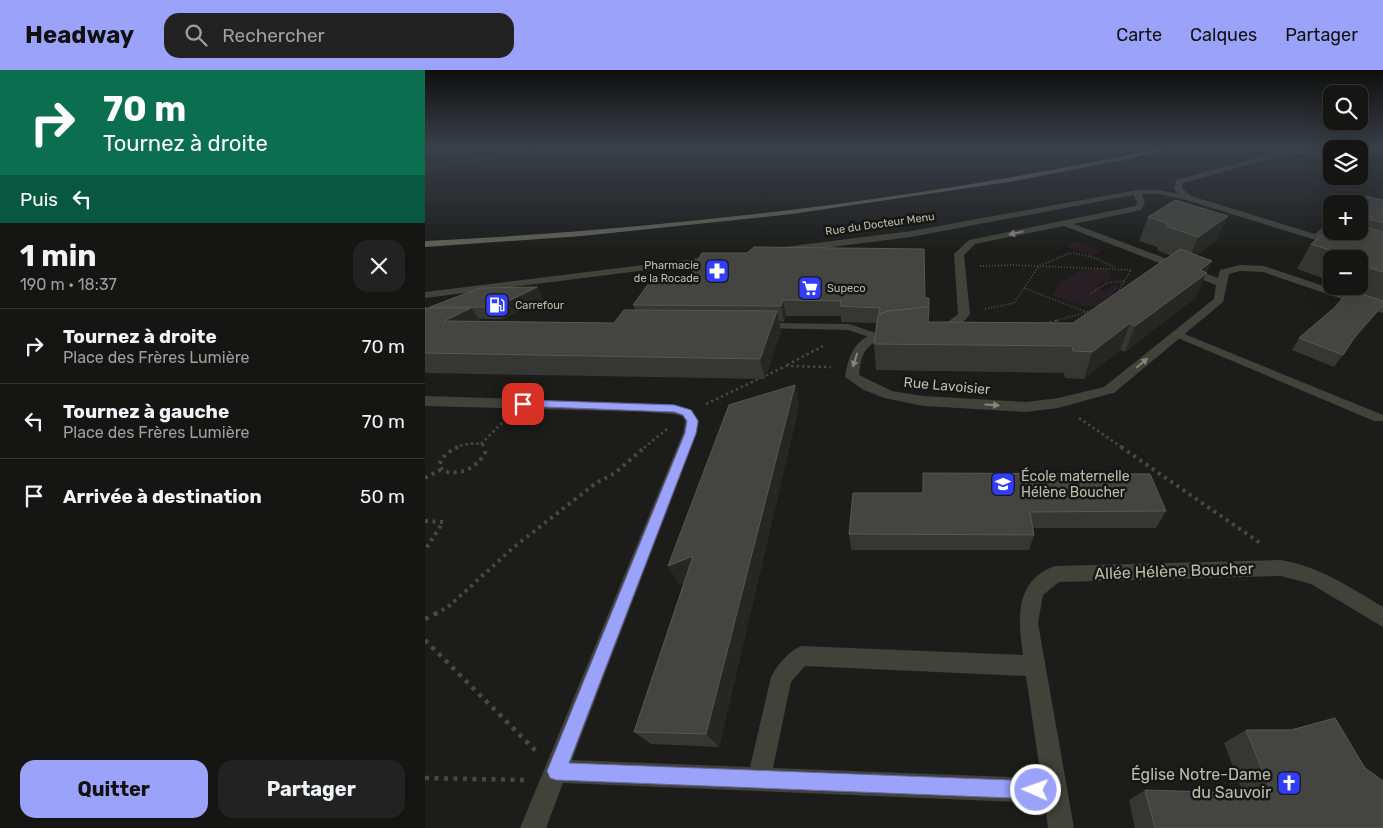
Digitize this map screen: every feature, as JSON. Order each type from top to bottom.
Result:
[{"type":"main road","points":[[425,244],[593,233],[787,212],[989,182]]},
{"type":"street","points":[[1179,182],[1178,189],[1188,198]]},
{"type":"street","points":[[926,328],[953,324],[961,319],[964,314],[959,254],[972,242],[1138,208],[1141,204],[1137,192]]},
{"type":"street","name":"Rue du Docteur Menu","points":[[771,252],[911,234],[1137,192],[1159,192],[1188,198],[1345,246]]},
{"type":"street","points":[[1032,210],[1221,283]]},
{"type":"street","points":[[1317,237],[1323,231]]},
{"type":"street","points":[[425,295],[723,258]]},
{"type":"street","name":"Rue Lavoisier","points":[[852,367],[852,376],[867,386],[889,395],[923,401],[1026,407],[1058,404],[1109,390],[1219,300],[1224,272],[1240,268],[1264,269],[1383,310]]},
{"type":"street","points":[[852,367],[853,360],[867,339],[907,330]]},
{"type":"street","points":[[425,401],[674,409],[687,413],[692,421],[691,433],[533,828]]},
{"type":"street","name":"Allée Hélène Boucher","points":[[1061,828],[1029,623],[1034,591],[1055,574],[1281,568],[1303,572],[1318,578],[1383,618]]},
{"type":"street","points":[[759,779],[782,677],[801,656],[1035,666]]},
{"type":"street","points":[[556,771],[1055,791]]},
{"type":"lane","points":[[750,326],[849,327],[875,336]]},
{"type":"lane","points":[[1177,334],[1379,418]]},
{"type":"path","points":[[964,314],[1014,303],[1039,266],[1074,253],[1095,258],[1118,270]]},
{"type":"path","points":[[960,267],[1039,266],[1131,270],[1174,265]]},
{"type":"path","points":[[1113,300],[1131,270]]},
{"type":"path","points":[[1090,294],[1107,283],[1124,280]]},
{"type":"path","points":[[1024,288],[1087,312]]},
{"type":"path","points":[[1043,324],[1102,308]]},
{"type":"path","points":[[425,620],[448,608],[514,547],[596,483],[615,473],[687,413],[786,366],[833,341],[849,327]]},
{"type":"path","points":[[786,366],[852,367]]},
{"type":"path","points":[[1058,404],[1303,572]]},
{"type":"path","points":[[425,478],[441,470],[452,473],[468,469],[485,455],[485,446],[469,443],[455,448],[443,457],[439,466],[441,470]]},
{"type":"path","points":[[425,521],[443,522],[425,550]]},
{"type":"path","points":[[425,640],[556,771]]},
{"type":"path","points":[[425,778],[521,780],[556,771]]},
{"type":"shaded area","points":[[1075,241],[1101,251],[1091,256],[1065,246]]},
{"type":"shaded area","points":[[1083,269],[1108,270],[1112,279],[1098,285],[1103,291],[1117,284],[1116,291],[1103,306],[1084,306],[1052,296],[1060,282]]},
{"type":"building","points":[[1368,196],[1383,200],[1383,223],[1368,219]]},
{"type":"building","points":[[1175,200],[1228,216],[1198,237],[1166,226],[1169,224],[1148,217]]},
{"type":"building","points":[[1368,228],[1383,232],[1383,272],[1368,267],[1368,250],[1330,250],[1311,244],[1323,234],[1323,240],[1368,240]]},
{"type":"building","name":"Supeco","points":[[754,247],[924,249],[925,298],[929,298],[929,306],[888,311],[879,314],[880,308],[840,306],[841,301],[783,300],[781,306],[633,305],[655,275],[689,275],[702,253],[747,253]]},
{"type":"building","points":[[1180,249],[1212,261],[1200,270],[1207,273],[1135,326],[1130,323],[1092,352],[1073,351],[1072,346],[874,344],[878,315],[888,311],[929,307],[928,322],[1073,323]]},
{"type":"building","points":[[537,287],[496,307],[430,307],[480,288]]},
{"type":"building","points":[[1346,295],[1365,295],[1383,301],[1383,305],[1356,335],[1343,355],[1299,338],[1334,308]]},
{"type":"building","points":[[425,308],[471,308],[444,321],[614,323],[624,310],[777,311],[760,359],[425,353]]},
{"type":"building","points":[[795,385],[706,734],[634,732],[693,556],[668,566],[729,405]]},
{"type":"building","points":[[923,473],[1150,474],[1166,511],[1030,512],[1034,535],[849,534],[853,493],[923,493]]},
{"type":"building","name":"Église Notre-Dame du Sauvoir","points":[[1335,718],[1365,768],[1383,781],[1383,828],[1155,828],[1145,790],[1272,794],[1246,730],[1291,730]]},
{"type":"place","name":"Pharmacie de la Rocade","points":[[717,271]]},
{"type":"place","name":"Supeco","points":[[810,288]]},
{"type":"place","name":"Carrefour","points":[[497,305]]},
{"type":"place","name":"École maternelle Hélène Boucher","points":[[1003,484]]},
{"type":"place","name":"Église Notre-Dame du Sauvoir","points":[[1289,783]]},
{"type":"route","points":[[523,404],[674,409],[687,413],[692,421],[691,433],[556,771],[1036,790]]}]
